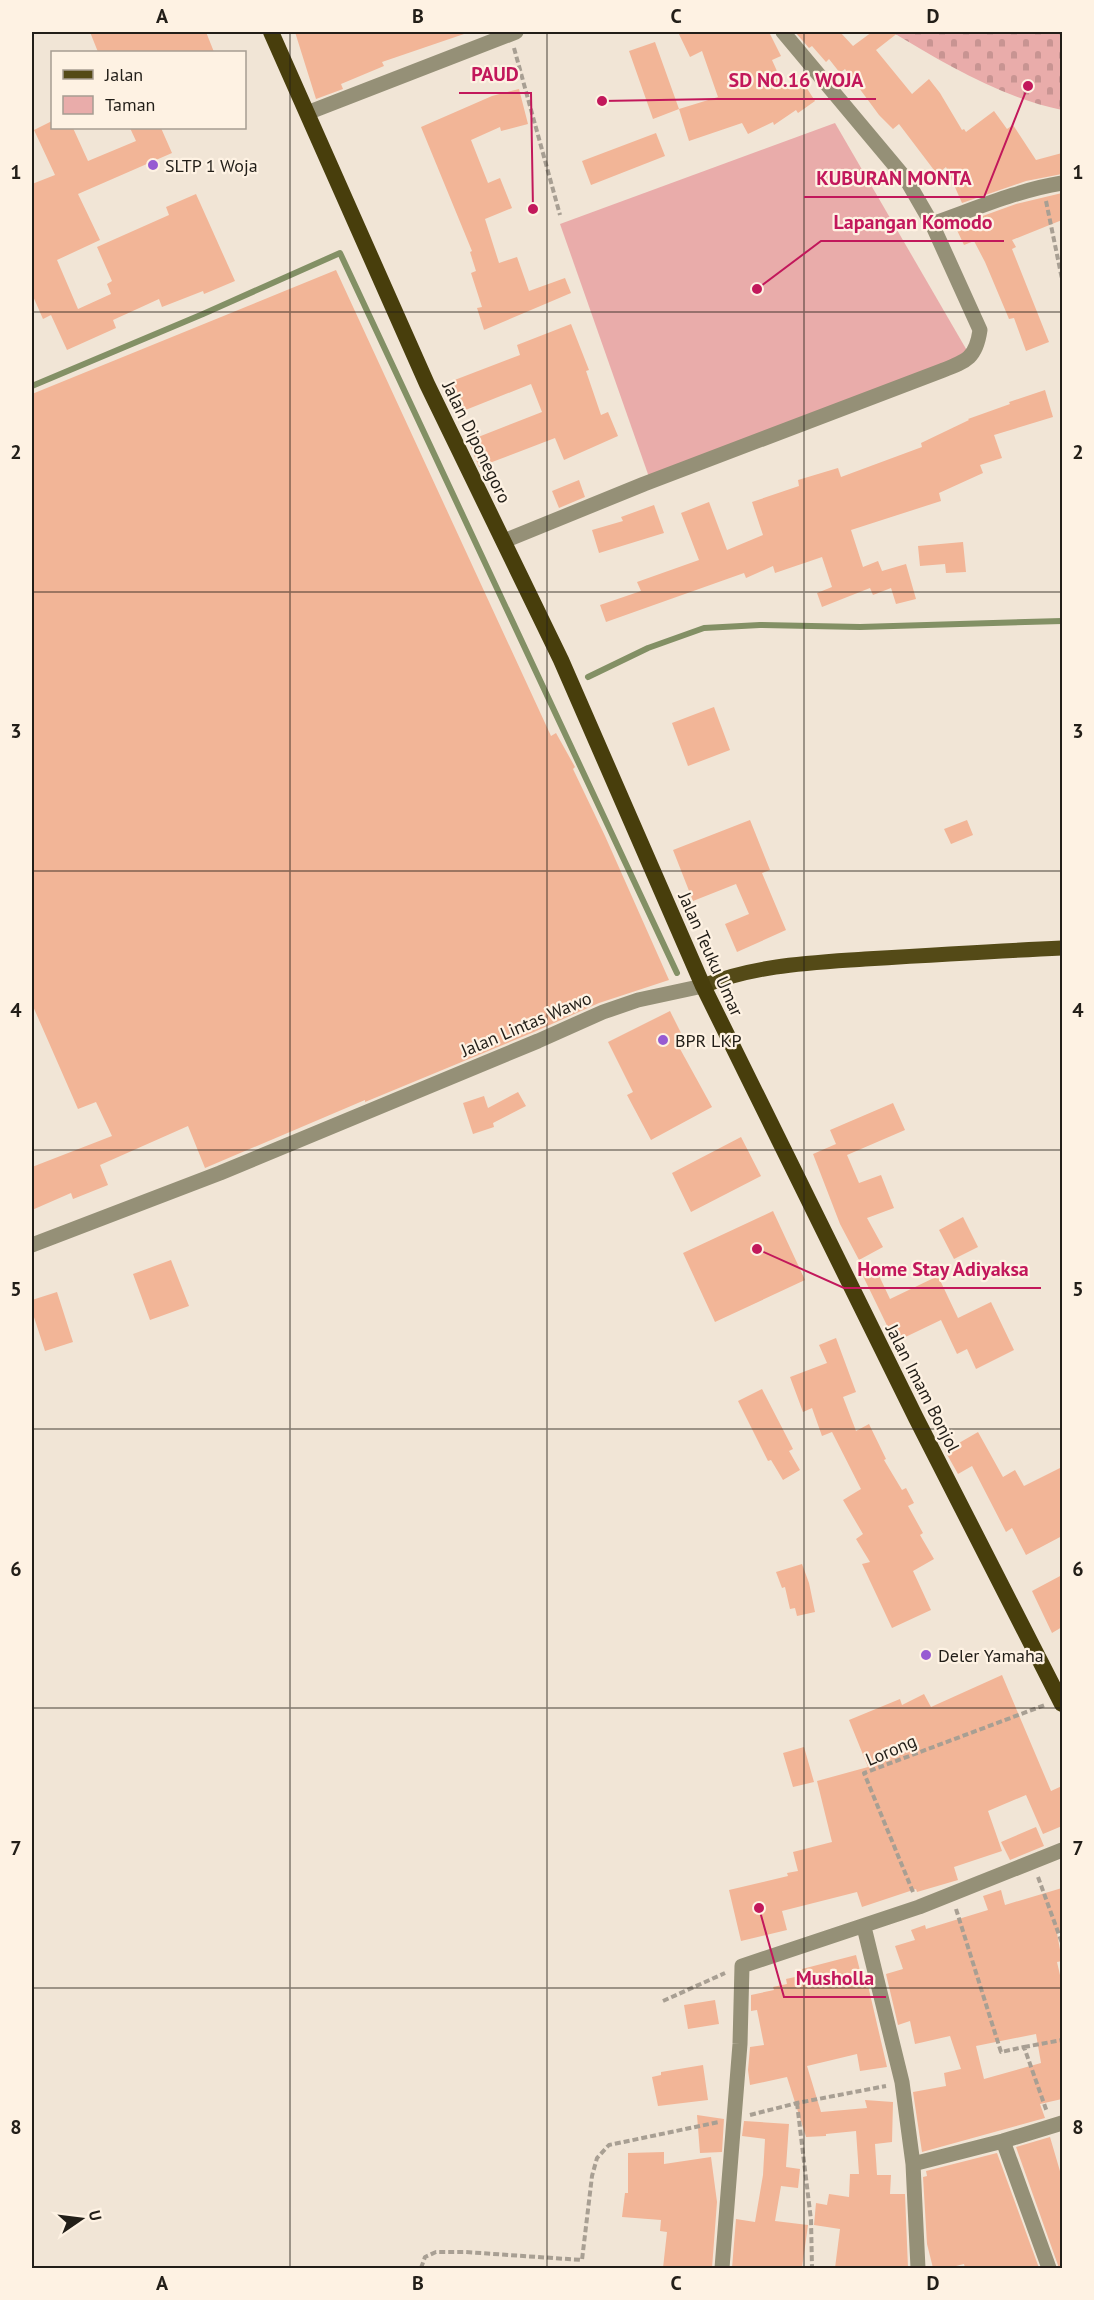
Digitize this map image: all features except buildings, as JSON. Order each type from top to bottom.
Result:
[{"type":"highway","name":"Jalan Diponegoro","points":[[271,32],[427,384],[561,660],[651,867]]},
{"type":"highway","name":"Jalan Teuku Umar","points":[[651,867],[702,986],[751,1088]]},
{"type":"highway","name":"Jalan Imam Bonjol","points":[[751,1088],[1061,1702]]},
{"type":"main road","name":"Jalan Lintas Wawo","points":[[702,986],[735,974],[774,966],[1062,948]]},
{"type":"street","points":[[307,113],[512,32]]},
{"type":"street","points":[[504,542],[644,484],[942,371],[961,363],[973,354],[978,346],[980,330],[933,224],[906,179],[783,32]]},
{"type":"street","points":[[933,224],[1043,186],[1062,183]]},
{"type":"street","name":"Jalan Lintas Wawo","points":[[32,1245],[220,1173],[603,1012],[638,1000],[702,986]]},
{"type":"street","points":[[722,2268],[740,2044],[742,1966],[864,1927],[1062,1850]]},
{"type":"street","points":[[864,1927],[902,2082],[912,2164],[918,2268]]},
{"type":"street","points":[[912,2164],[1057,2125]]},
{"type":"street","points":[[1003,2141],[1049,2268]]},
{"type":"path","points":[[512,32],[560,215]]},
{"type":"path","points":[[1043,186],[1062,279]]},
{"type":"path","name":"Lorong","points":[[919,1907],[864,1773],[1061,1702]]},
{"type":"path","points":[[1032,1862],[1062,1943]]},
{"type":"path","points":[[951,1894],[1001,2052],[1062,2040]]},
{"type":"path","points":[[663,2001],[742,1966]]},
{"type":"path","points":[[1024,2047],[1057,2125]]},
{"type":"path","points":[[421,2268],[425,2257],[436,2253],[465,2252],[582,2260],[592,2176],[597,2158],[609,2145],[734,2120],[797,2103],[902,2082]]},
{"type":"path","points":[[797,2103],[811,2220],[812,2268]]},
{"type":"green space","points":[[892,32],[1062,32],[1062,110],[995,88]]},
{"type":"green space","points":[[835,123],[969,354],[649,477],[560,224]]},
{"type":"waterway","points":[[32,386],[340,253],[677,973]]},
{"type":"waterway","points":[[588,677],[648,648],[704,628],[760,625],[860,627],[1062,621]]},
{"type":"place","name":"KUBURAN MONTA","points":[[1028,86]]},
{"type":"place","name":"SD NO.16 WOJA","points":[[602,101]]},
{"type":"place","name":"SLTP 1 Woja","points":[[153,165]]},
{"type":"place","name":"PAUD","points":[[533,209]]},
{"type":"place","name":"Lapangan Komodo","points":[[757,289]]},
{"type":"place","name":"BPR LKP","points":[[663,1040]]},
{"type":"place","name":"Home Stay Adiyaksa","points":[[757,1249]]},
{"type":"place","name":"Deler Yamaha","points":[[926,1655]]},
{"type":"place","name":"Musholla","points":[[759,1908]]}]
